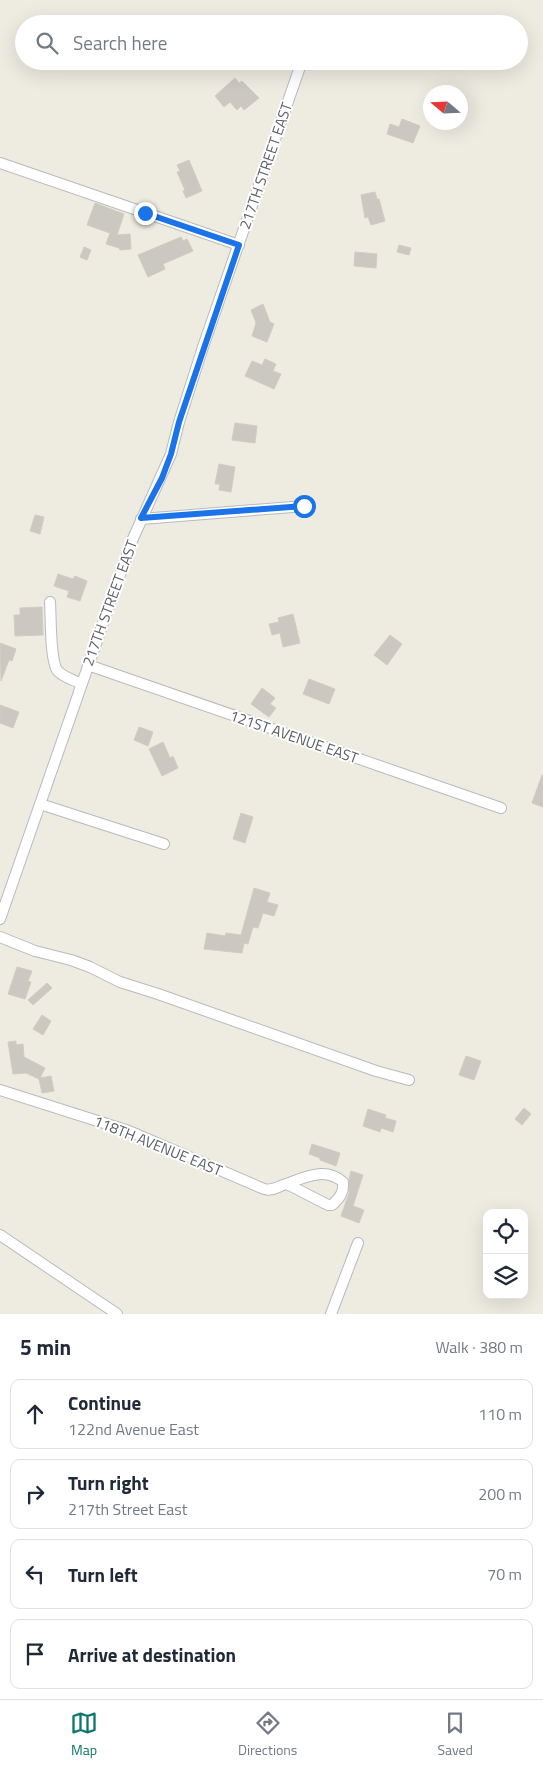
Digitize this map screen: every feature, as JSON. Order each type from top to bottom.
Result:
[{"type":"street","name":"217TH STREET EAST","points":[[0,920],[141,518],[162,478],[171,454],[182,413],[299,70]]},
{"type":"street","points":[[0,164],[239,245]]},
{"type":"street","points":[[141,518],[304,506]]},
{"type":"street","points":[[50,602],[54,661],[58,670],[64,676],[82,684]]},
{"type":"street","name":"121ST AVENUE EAST","points":[[88,665],[501,808]]},
{"type":"street","points":[[40,804],[164,844]]},
{"type":"street","points":[[0,936],[35,951],[90,966],[120,982],[376,1071],[409,1080]]},
{"type":"street","name":"118TH AVENUE EAST","points":[[0,1090],[129,1131],[264,1189],[268,1190],[317,1173],[337,1177],[343,1182],[344,1189],[339,1198],[332,1205],[328,1205],[287,1184]]},
{"type":"street","points":[[0,1234],[117,1314]]},
{"type":"street","points":[[331,1314],[358,1243]]},
{"type":"building","points":[[235,78],[239,83],[242,81],[259,98],[244,110],[241,106],[237,110],[230,102],[224,107],[215,96]]},
{"type":"building","points":[[402,119],[420,126],[413,143],[387,134],[390,124],[399,127]]},
{"type":"building","points":[[189,160],[202,191],[186,198],[183,191],[185,190],[177,172],[180,171],[177,165]]},
{"type":"building","points":[[375,192],[385,221],[371,225],[368,217],[365,218],[361,195]]},
{"type":"building","points":[[95,203],[124,214],[117,235],[130,234],[131,249],[120,250],[106,244],[110,233],[87,225]]},
{"type":"building","points":[[181,237],[183,241],[187,239],[193,251],[163,264],[165,269],[148,277],[138,255]]},
{"type":"building","points":[[399,245],[411,248],[409,255],[397,252]]},
{"type":"building","points":[[84,247],[91,250],[87,260],[80,257]]},
{"type":"building","points":[[355,252],[377,254],[376,268],[354,266]]},
{"type":"building","points":[[263,304],[270,322],[274,324],[267,342],[252,336],[256,323],[251,310]]},
{"type":"building","points":[[265,359],[276,364],[273,371],[281,374],[274,389],[245,376],[252,361],[262,365]]},
{"type":"building","points":[[235,423],[257,426],[255,443],[232,440]]},
{"type":"building","points":[[219,464],[235,467],[231,492],[219,490],[220,484],[215,484]]},
{"type":"building","points":[[35,515],[44,517],[40,534],[30,531]]},
{"type":"building","points":[[58,574],[73,579],[75,576],[87,581],[80,601],[67,597],[69,591],[54,586]]},
{"type":"building","points":[[42,607],[43,635],[15,636],[14,615],[20,615],[20,608]]},
{"type":"building","points":[[293,614],[300,643],[283,647],[280,633],[272,635],[269,624],[279,622],[278,618]]},
{"type":"building","points":[[390,635],[402,644],[387,665],[374,655]]},
{"type":"building","points":[[0,643],[16,649],[12,661],[9,660],[1,681]]},
{"type":"building","points":[[309,679],[335,689],[329,704],[303,694]]},
{"type":"building","points":[[262,688],[275,698],[270,704],[276,708],[269,717],[251,704]]},
{"type":"building","points":[[0,705],[19,712],[13,728],[0,723]]},
{"type":"building","points":[[139,727],[153,732],[148,746],[134,740]]},
{"type":"building","points":[[163,742],[170,758],[173,756],[178,768],[162,776],[149,749]]},
{"type":"building","points":[[543,775],[543,807],[532,803]]},
{"type":"building","points":[[241,813],[253,817],[245,843],[233,839]]},
{"type":"building","points":[[254,888],[270,893],[267,902],[278,905],[274,916],[263,913],[258,928],[253,927],[248,944],[244,943],[242,953],[204,949],[207,933],[225,936],[226,933],[241,935]]},
{"type":"building","points":[[17,967],[32,971],[28,981],[31,982],[25,999],[8,994]]},
{"type":"building","points":[[47,983],[52,988],[33,1005],[28,1000]]},
{"type":"building","points":[[42,1015],[51,1021],[43,1035],[33,1029]]},
{"type":"building","points":[[16,1041],[16,1045],[23,1044],[24,1057],[45,1068],[40,1078],[51,1076],[54,1091],[42,1093],[39,1079],[26,1073],[13,1074],[8,1042]]},
{"type":"building","points":[[466,1056],[481,1061],[474,1080],[459,1075]]},
{"type":"building","points":[[524,1108],[531,1114],[522,1125],[515,1119]]},
{"type":"building","points":[[368,1109],[386,1115],[385,1118],[396,1121],[393,1132],[381,1128],[380,1132],[363,1126]]},
{"type":"building","points":[[312,1144],[340,1153],[336,1166],[309,1154]]},
{"type":"building","points":[[351,1171],[363,1175],[353,1206],[364,1210],[359,1223],[341,1216],[349,1193]]},
{"type":"route","points":[[145,213],[239,245],[203,347],[179,422],[171,454],[162,478],[141,518],[304,506]]}]
